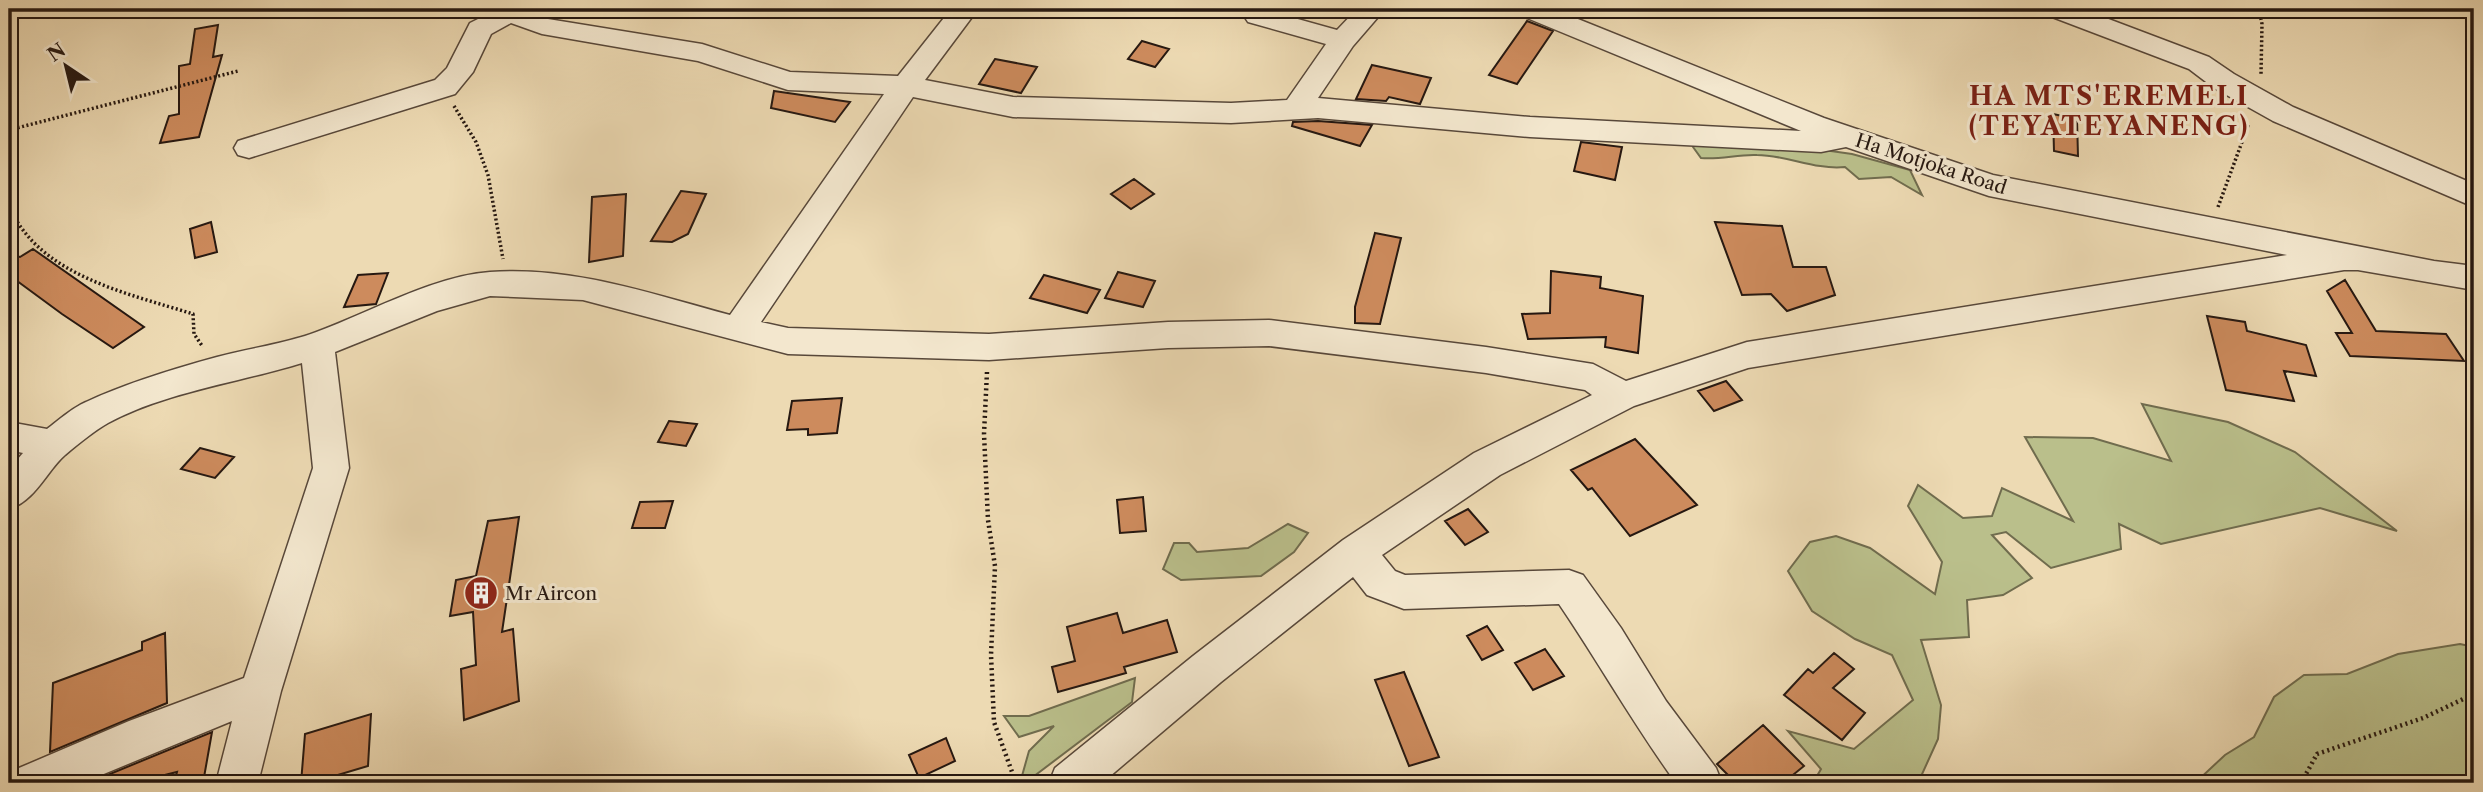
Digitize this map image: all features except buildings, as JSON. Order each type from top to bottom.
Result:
[{"type":"street","points":[[738,330],[800,236],[906,86],[965,9]]},
{"type":"street","points":[[1296,109],[1343,40],[1372,9]]},
{"type":"street","name":"Ha Motjoka Road","points":[[1530,9],[1846,137],[1989,186],[2474,278]]},
{"type":"street","points":[[2057,9],[2199,63],[2224,81],[2283,114],[2474,197]]},
{"type":"street","points":[[249,148],[445,87],[459,72],[480,29],[508,11],[542,26],[702,53],[788,81],[906,86],[1013,107],[1231,113],[1318,108],[1530,127],[1821,142],[1846,137]]},
{"type":"street","points":[[1258,16],[1343,40]]},
{"type":"street","points":[[1070,783],[1207,669],[1356,552],[1460,480],[1622,396],[1747,355],[2344,258],[2360,258]]},
{"type":"street","points":[[9,494],[52,445],[96,413],[152,391],[219,370],[259,363],[317,345],[457,291],[490,284],[583,288],[788,341],[989,347],[1168,335],[1269,333],[1486,360],[1592,378],[1622,396]]},
{"type":"street","points":[[237,783],[260,691],[331,468],[317,345]]},
{"type":"street","points":[[9,436],[52,445]]},
{"type":"street","points":[[1356,552],[1381,583],[1404,592],[1569,587],[1608,641],[1651,715],[1701,783]]},
{"type":"street","points":[[34,783],[260,691]]},
{"type":"path","points":[[9,130],[238,71]]},
{"type":"path","points":[[445,87],[453,98],[456,113],[476,142],[488,175],[490,201],[508,284]]},
{"type":"path","points":[[9,206],[9,214],[17,229],[39,253],[121,292],[193,314],[194,334],[219,370]]},
{"type":"path","points":[[989,347],[984,434],[988,520],[995,566],[991,655],[994,722],[1016,783]]},
{"type":"path","points":[[2301,783],[2317,754],[2423,718],[2474,694]]},
{"type":"green space","points":[[1696,141],[1767,142],[1852,154],[1910,170],[1922,195],[1891,177],[1859,179],[1845,167],[1822,166],[1768,156],[1701,158],[1693,147]]},
{"type":"green space","points":[[2142,404],[2228,422],[2295,452],[2397,531],[2320,508],[2161,544],[2119,524],[2121,549],[2051,568],[2006,532],[1992,535],[2032,578],[2003,595],[1967,600],[1969,637],[1921,640],[1941,705],[1938,739],[1918,783],[1813,783],[1821,769],[1788,731],[1854,749],[1913,700],[1892,655],[1855,639],[1812,611],[1788,571],[1810,542],[1836,536],[1870,548],[1935,594],[1942,562],[1908,506],[1918,485],[1963,518],[1992,516],[2002,488],[2073,521],[2025,437],[2093,438],[2171,461]]},
{"type":"green space","points":[[1288,524],[1308,533],[1294,552],[1261,576],[1181,580],[1163,569],[1174,543],[1189,543],[1197,552],[1248,548]]},
{"type":"green space","points":[[2460,644],[2474,647],[2474,783],[2195,783],[2225,755],[2254,737],[2274,697],[2304,675],[2347,674],[2398,654]]},
{"type":"green space","points":[[1135,678],[1132,702],[1025,783],[1020,783],[1029,751],[1054,726],[1019,737],[1004,716],[1029,716]]},
{"type":"place","name":"Mr Aircon","points":[[481,593]]},
{"type":"district","name":"HA MTS'EREMELI (TEYATEYANENG)","points":[[2109,111]]}]
